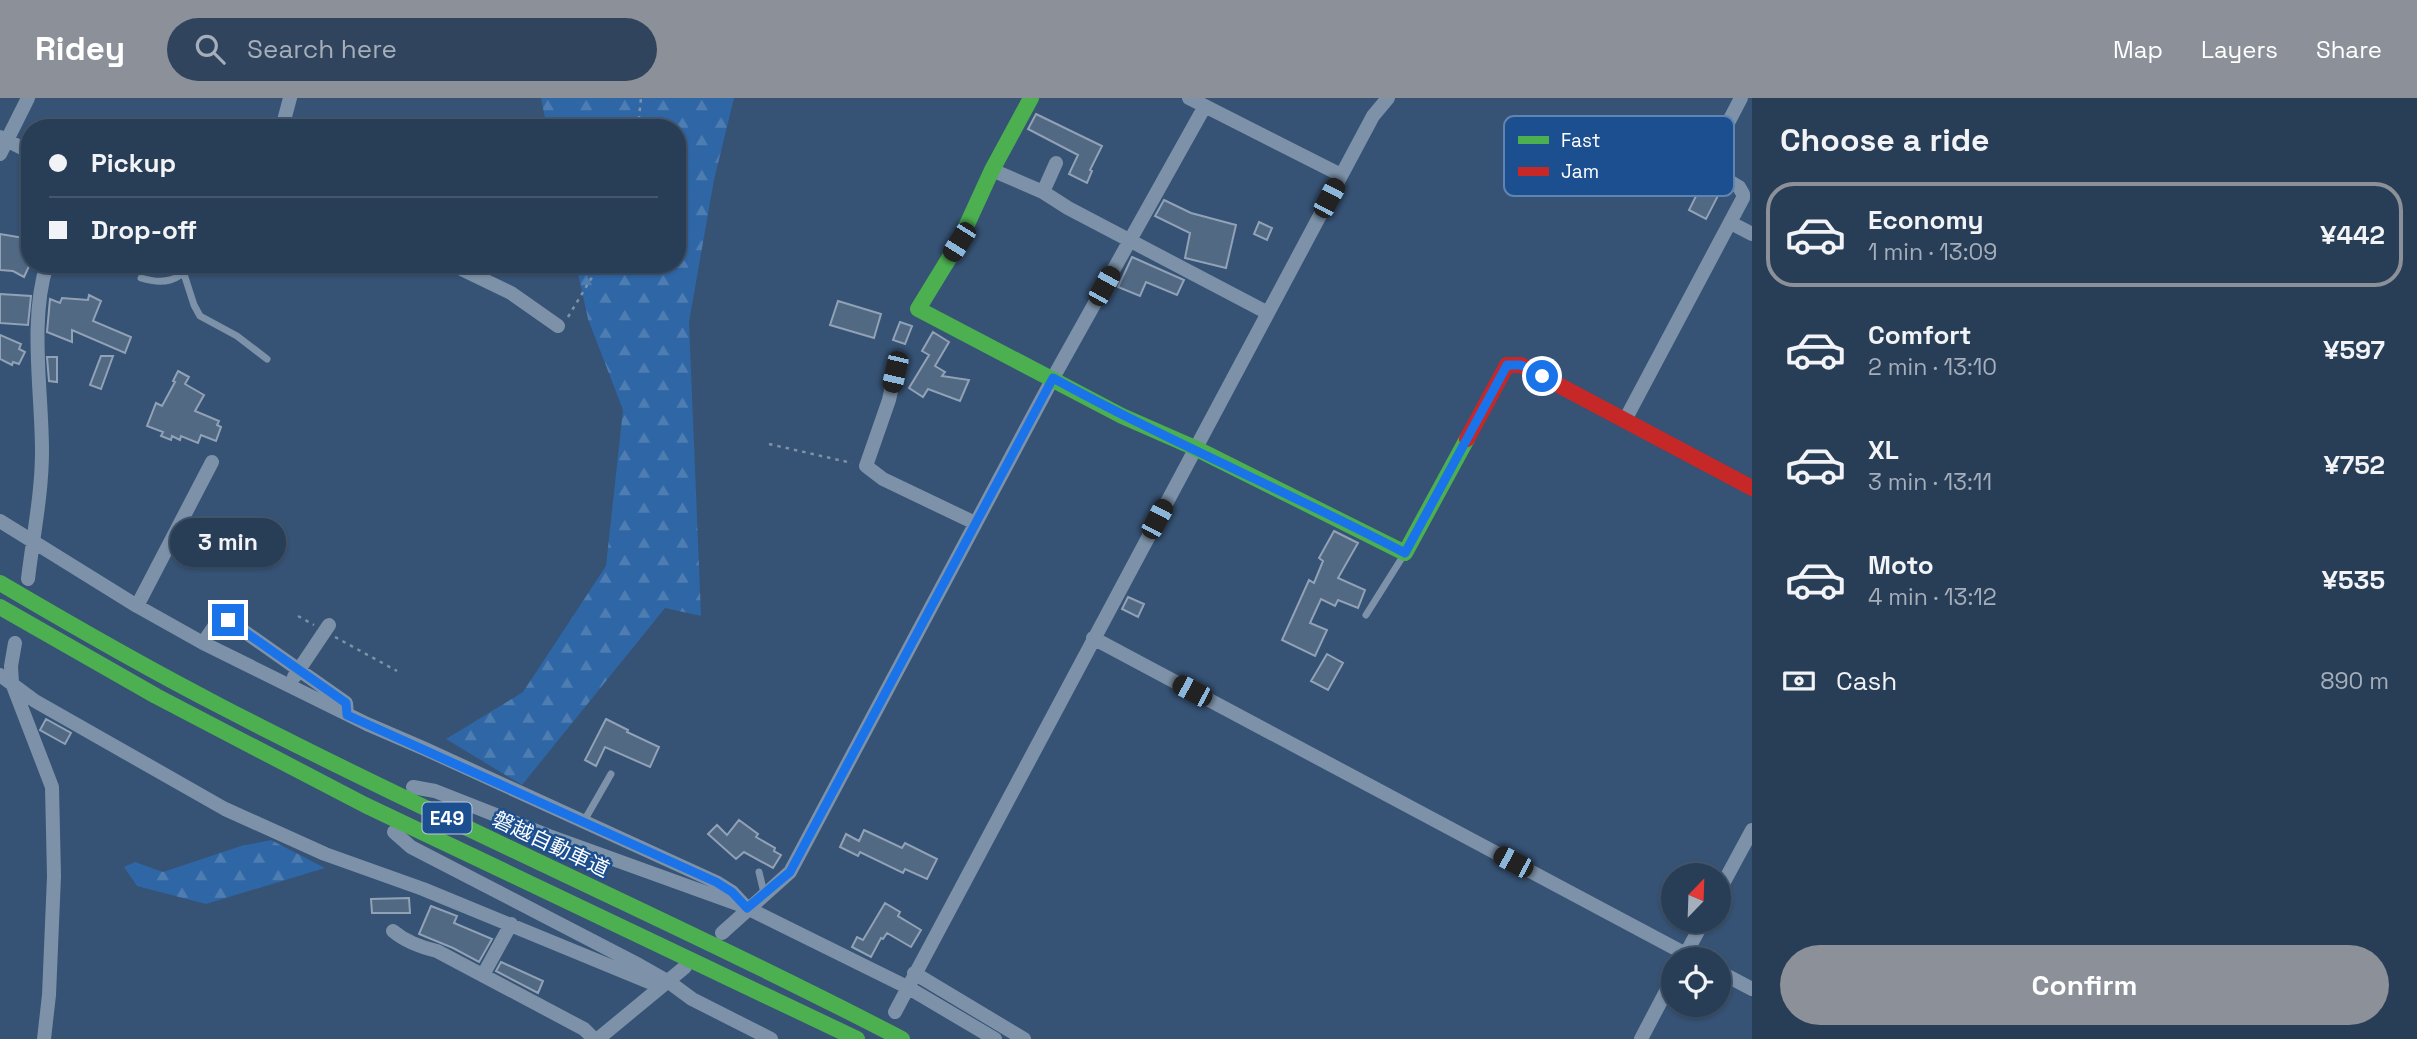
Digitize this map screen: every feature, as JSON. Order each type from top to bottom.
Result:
[{"type":"main road","points":[[1031,98],[992,170],[959,242],[918,309],[1122,416],[1195,448],[1405,553],[1507,365],[1521,365],[1752,488]]},
{"type":"main road","name":"磐越自動車道","points":[[0,583],[167,678],[260,727],[376,785],[735,954],[902,1039]]},
{"type":"main road","name":"磐越自動車道","points":[[0,607],[156,696],[365,805],[857,1039]]},
{"type":"street","points":[[21,149],[2,144],[28,98]]},
{"type":"street","points":[[284,119],[290,98]]},
{"type":"street","points":[[1189,98],[1341,175]]},
{"type":"street","points":[[895,1012],[1341,175],[1373,116],[1388,98]]},
{"type":"street","points":[[1732,116],[1741,98]]},
{"type":"street","points":[[722,933],[790,872],[1053,378],[1205,106]]},
{"type":"street","points":[[1043,192],[1056,163]]},
{"type":"street","points":[[992,170],[1043,192],[1129,241],[1268,313]]},
{"type":"street","points":[[1625,420],[1743,198],[1742,191],[1734,186]]},
{"type":"street","points":[[1731,223],[1752,234]]},
{"type":"street","points":[[28,579],[39,502],[42,450],[38,383],[44,273]]},
{"type":"street","points":[[470,273],[511,293],[558,326]]},
{"type":"street","points":[[895,372],[889,400],[866,466],[883,479],[975,523]]},
{"type":"street","points":[[136,606],[212,462]]},
{"type":"street","points":[[0,521],[136,606],[203,643],[347,715],[716,882],[732,892],[747,908]]},
{"type":"street","points":[[203,643],[218,621],[228,620],[346,703],[347,715]]},
{"type":"street","points":[[289,684],[327,629]]},
{"type":"street","points":[[1093,638],[1669,947]]},
{"type":"street","points":[[15,643],[6,679],[52,787],[54,876],[44,1039]]},
{"type":"street","points":[[6,679],[35,701],[225,808],[326,853],[511,924],[649,982],[669,982]]},
{"type":"street","points":[[413,787],[435,791],[549,836],[747,908],[907,987],[995,1039]]},
{"type":"street","points":[[1731,869],[1752,830]]},
{"type":"street","points":[[394,832],[411,847],[669,982],[692,999],[771,1039]]},
{"type":"street","points":[[483,975],[511,924]]},
{"type":"street","points":[[393,931],[404,940],[437,951],[483,975],[584,1029],[596,1039],[685,968]]},
{"type":"street","points":[[914,973],[1024,1039]]},
{"type":"street","points":[[1731,978],[1752,989]]},
{"type":"street","points":[[1641,1039],[1661,1001]]},
{"type":"lane","points":[[141,278],[170,282],[184,274],[200,316],[237,336],[267,359]]},
{"type":"lane","points":[[1366,615],[1405,553]]},
{"type":"lane","points":[[584,822],[611,775]]},
{"type":"lane","points":[[758,872],[764,894]]},
{"type":"path","points":[[639,119],[641,98]]},
{"type":"path","points":[[558,326],[566,320],[595,273]]},
{"type":"path","points":[[769,444],[866,466]]},
{"type":"path","points":[[298,616],[327,629],[397,671]]},
{"type":"green space","points":[[541,98],[734,98],[714,180],[689,322],[701,616],[665,608],[522,785],[446,739],[523,692],[606,566],[623,410],[588,319],[578,273],[686,273],[686,119],[545,119]]},
{"type":"green space","points":[[271,840],[325,868],[206,904],[137,886],[124,867],[135,862],[163,872],[241,846]]},
{"type":"building","points":[[1036,114],[1102,146],[1090,170],[1092,171],[1087,183],[1069,174],[1078,155],[1028,129]]},
{"type":"building","points":[[1696,196],[1718,196],[1706,219],[1689,210]]},
{"type":"building","points":[[1164,200],[1191,213],[1236,225],[1226,268],[1185,258],[1190,233],[1155,216]]},
{"type":"building","points":[[1259,222],[1272,228],[1267,240],[1254,234]]},
{"type":"building","points":[[0,234],[21,238],[21,273],[26,273],[24,277],[13,271],[0,270]]},
{"type":"building","points":[[1132,257],[1184,280],[1177,295],[1146,282],[1140,296],[1118,287]]},
{"type":"building","points":[[0,294],[31,296],[28,325],[0,323]]},
{"type":"building","points":[[89,295],[101,301],[93,321],[131,337],[125,353],[72,330],[72,342],[47,332],[50,299],[60,303],[62,298],[88,300]]},
{"type":"building","points":[[838,301],[881,314],[874,338],[830,325]]},
{"type":"building","points":[[900,322],[912,326],[905,344],[893,340]]},
{"type":"building","points":[[933,332],[949,342],[935,366],[945,372],[942,376],[969,380],[960,401],[928,389],[923,397],[909,388],[929,355],[922,351]]},
{"type":"building","points":[[0,335],[21,344],[19,349],[25,352],[19,364],[13,362],[12,365],[0,359]]},
{"type":"building","points":[[101,356],[113,356],[101,389],[90,385]]},
{"type":"building","points":[[47,357],[57,357],[57,382],[49,381]]},
{"type":"building","points":[[178,371],[189,377],[185,384],[204,395],[195,411],[219,421],[217,425],[221,427],[216,441],[201,435],[198,443],[181,436],[180,440],[172,436],[171,440],[161,436],[163,432],[147,426],[156,403],[162,406]]},
{"type":"building","points":[[1334,531],[1358,543],[1338,578],[1365,590],[1358,608],[1338,600],[1335,606],[1321,599],[1310,623],[1327,630],[1315,656],[1282,640],[1309,580],[1314,583],[1323,561],[1319,558]]},
{"type":"building","points":[[1128,597],[1144,604],[1138,617],[1122,609]]},
{"type":"building","points":[[1327,654],[1343,663],[1328,690],[1311,681]]},
{"type":"building","points":[[46,719],[71,733],[65,744],[40,730]]},
{"type":"building","points":[[606,719],[659,747],[650,767],[605,747],[596,766],[585,760]]},
{"type":"building","points":[[739,820],[758,834],[756,837],[775,848],[774,851],[781,855],[773,868],[744,852],[736,859],[708,834],[717,825],[727,835]]},
{"type":"building","points":[[864,830],[902,848],[905,843],[937,859],[927,879],[905,869],[903,873],[860,852],[858,856],[840,847],[846,834],[859,841]]},
{"type":"building","points":[[409,898],[410,913],[372,913],[371,899]]},
{"type":"building","points":[[885,903],[900,912],[898,916],[921,930],[911,947],[887,933],[881,938],[871,957],[852,947],[857,937],[863,940]]},
{"type":"building","points":[[431,906],[457,916],[454,923],[492,939],[479,962],[419,934]]},
{"type":"building","points":[[501,962],[543,981],[538,993],[496,971]]},
{"type":"traffic: fast","points":[[1031,98],[992,170],[959,242],[918,309],[1122,416],[1195,448],[1405,553],[1467,439]]},
{"type":"traffic: fast","points":[[0,583],[166,677],[306,750],[733,954],[902,1039]]},
{"type":"traffic: fast","points":[[0,607],[156,696],[365,805],[857,1039]]},
{"type":"traffic: jam","points":[[1467,439],[1507,365],[1521,365],[1752,488]]},
{"type":"route","points":[[228,620],[346,703],[347,715],[716,882],[732,892],[747,908],[790,872],[1053,378],[1122,416],[1195,448],[1405,553],[1507,365],[1521,365],[1542,376]]}]
